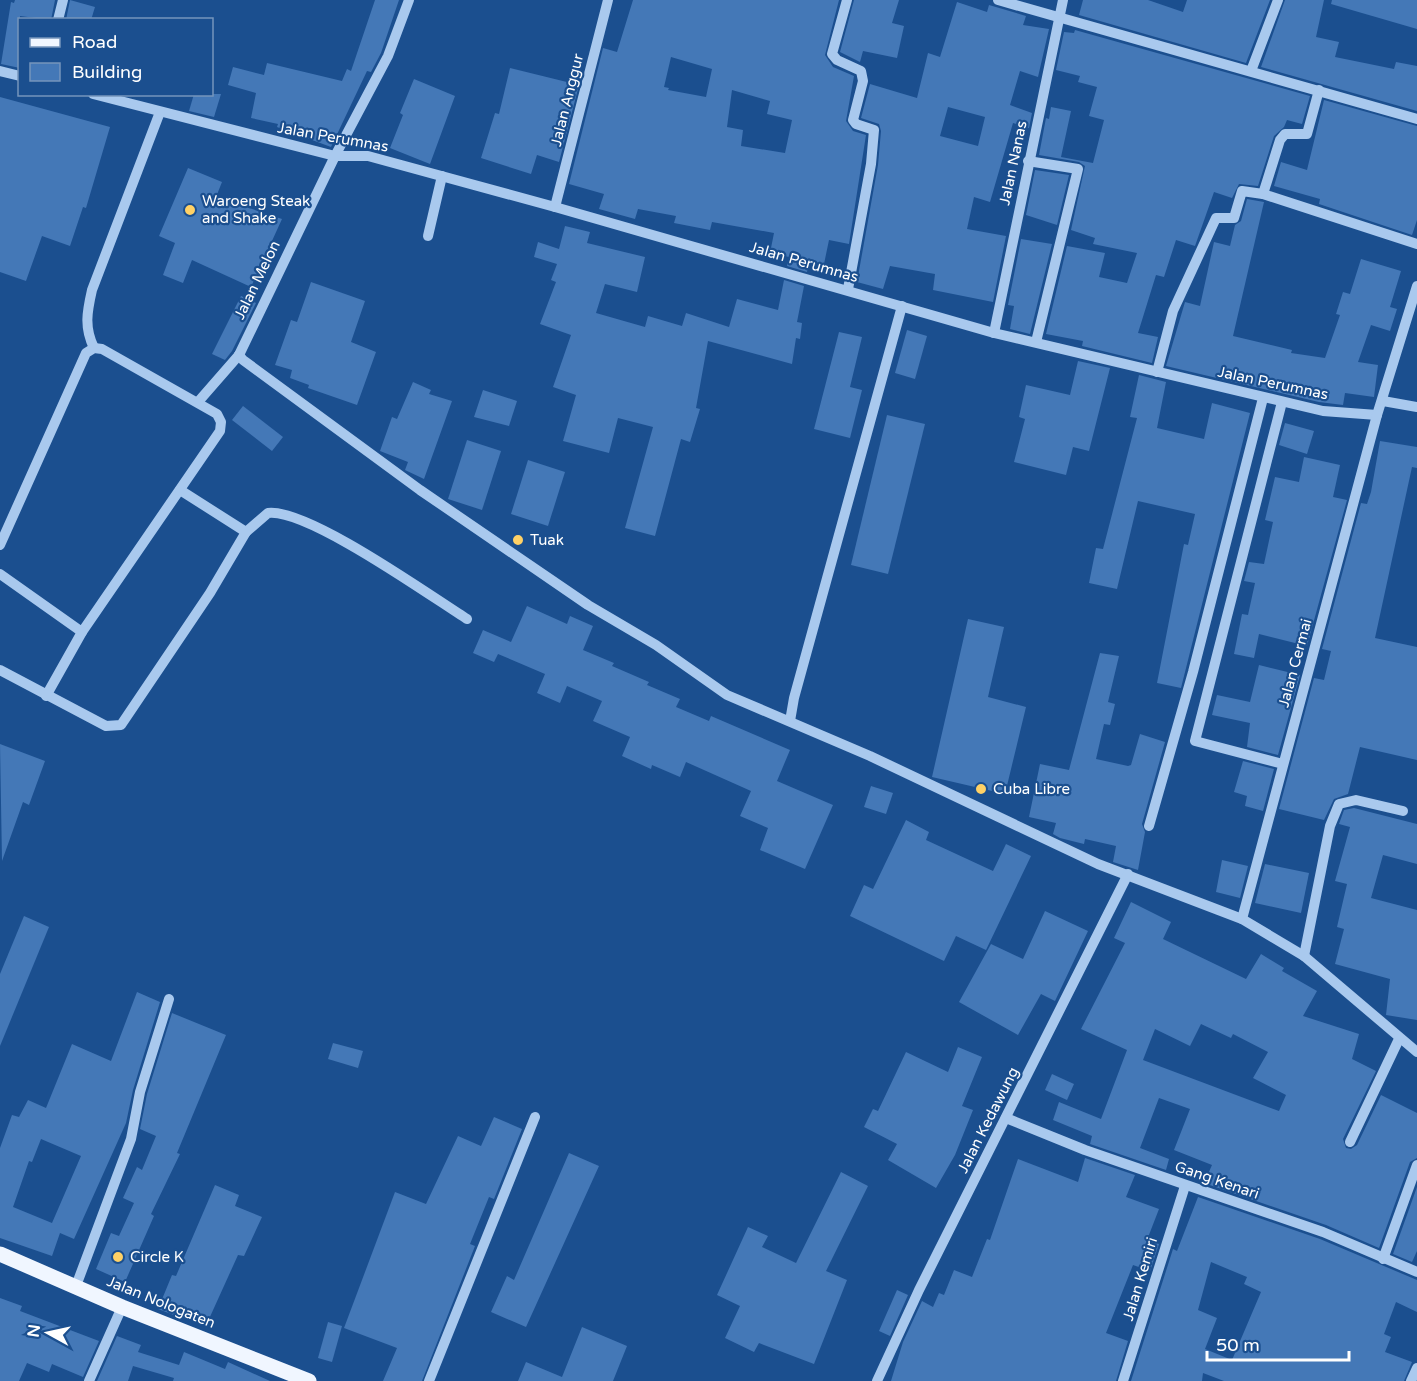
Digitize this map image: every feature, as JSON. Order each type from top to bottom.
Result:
[{"type":"main road","name":"Jalan Nologaten","points":[[0,1254],[122,1307],[309,1381]]},
{"type":"street","points":[[58,18],[63,0]]},
{"type":"street","name":"Jalan Melon","points":[[198,402],[239,355],[335,156],[388,56],[409,0]]},
{"type":"street","name":"Jalan Anggur","points":[[555,207],[608,0]]},
{"type":"street","points":[[847,0],[832,54],[837,60],[861,71],[863,81],[853,120],[856,124],[874,130],[871,164],[848,290]]},
{"type":"street","points":[[998,0],[1417,119]]},
{"type":"street","name":"Jalan Nanas","points":[[994,333],[1063,0]]},
{"type":"street","points":[[1251,71],[1278,0]]},
{"type":"street","points":[[0,71],[18,76]]},
{"type":"street","points":[[1263,194],[1281,140],[1285,134],[1306,134],[1319,90]]},
{"type":"street","name":"Jalan Perumnas","points":[[100,96],[335,156],[368,156],[555,207],[994,333],[1323,411],[1377,415]]},
{"type":"street","points":[[94,348],[86,331],[86,314],[92,290],[160,112]]},
{"type":"street","points":[[1028,161],[1078,169],[1036,342]]},
{"type":"street","points":[[428,236],[442,176]]},
{"type":"street","points":[[1157,372],[1173,311],[1216,218],[1234,218],[1242,191],[1263,194],[1417,244]]},
{"type":"street","points":[[1377,415],[1417,286]]},
{"type":"street","points":[[790,721],[794,698],[902,306]]},
{"type":"street","points":[[0,545],[86,354],[94,348],[102,349],[217,414],[221,422],[220,431],[82,632],[46,696]]},
{"type":"street","points":[[239,355],[420,490],[588,605],[656,645],[727,695],[790,721],[1098,864],[1242,919],[1304,956],[1417,1052]]},
{"type":"street","points":[[1149,825],[1193,672],[1263,398]]},
{"type":"street","points":[[1383,401],[1417,407]]},
{"type":"street","points":[[1282,402],[1195,741],[1283,764]]},
{"type":"street","name":"Jalan Cermai","points":[[1242,919],[1377,415]]},
{"type":"street","points":[[180,490],[246,532]]},
{"type":"street","points":[[0,670],[106,726],[121,725],[210,593],[246,532],[256,520],[268,513],[283,513],[297,517],[467,619]]},
{"type":"street","points":[[0,574],[82,632]]},
{"type":"street","points":[[1304,956],[1325,848],[1339,804],[1356,800],[1403,811]]},
{"type":"street","name":"Jalan Kedawung","points":[[877,1381],[919,1290],[1128,874]]},
{"type":"street","points":[[76,1286],[131,1139],[140,1092],[169,999]]},
{"type":"street","points":[[1350,1142],[1400,1039]]},
{"type":"street","points":[[429,1381],[535,1117]]},
{"type":"street","name":"Gang Kenari","points":[[1006,1118],[1185,1186],[1323,1232],[1417,1272]]},
{"type":"street","points":[[1383,1259],[1417,1165]]},
{"type":"street","name":"Jalan Kemiri","points":[[1123,1381],[1185,1186]]},
{"type":"street","points":[[89,1381],[122,1307]]},
{"type":"street","points":[[1411,1381],[1417,1368]]},
{"type":"building","points":[[15,0],[55,0],[51,18],[20,16],[18,18],[18,68],[1,64],[11,2],[14,3]]},
{"type":"building","points":[[70,0],[95,7],[92,18],[66,18]]},
{"type":"building","points":[[375,0],[399,0],[381,53],[371,72],[367,71],[331,147],[277,127],[278,124],[251,118],[256,93],[228,85],[233,67],[264,75],[267,63],[342,81],[347,69],[351,71]]},
{"type":"building","points":[[633,0],[839,0],[825,55],[833,67],[854,76],[846,121],[853,131],[866,135],[849,244],[829,240],[824,264],[809,261],[807,272],[787,266],[789,257],[770,253],[774,233],[712,222],[710,230],[674,223],[676,216],[638,209],[635,219],[599,209],[604,194],[569,184],[603,48],[617,52]],"holes":[[[671,57],[712,69],[706,97],[668,90],[669,88],[664,87]],[[732,90],[770,101],[767,114],[792,120],[785,153],[741,146],[743,130],[727,127]]]},
{"type":"building","points":[[854,0],[899,0],[892,23],[904,26],[897,58],[863,51],[860,62],[840,52]]},
{"type":"building","points":[[1083,0],[1148,0],[1183,12],[1187,0],[1270,0],[1246,63],[1079,15]]},
{"type":"building","points":[[1285,0],[1324,0],[1316,37],[1339,42],[1335,57],[1394,69],[1396,62],[1417,66],[1417,111],[1261,67]]},
{"type":"building","points":[[1332,0],[1417,0],[1417,29],[1331,4]]},
{"type":"building","points":[[957,2],[987,12],[989,5],[1026,16],[1023,25],[1049,29],[1038,77],[1020,71],[1010,105],[1032,113],[1029,128],[1013,123],[990,202],[974,197],[967,229],[1006,236],[993,302],[933,290],[935,274],[890,266],[883,289],[857,282],[878,165],[881,131],[879,124],[861,118],[870,84],[917,98],[928,53],[940,57]],"holes":[[[948,107],[985,117],[978,146],[940,136]]]},
{"type":"building","points":[[1075,30],[1310,96],[1302,124],[1287,120],[1284,127],[1274,136],[1258,186],[1239,184],[1232,198],[1214,192],[1195,246],[1176,240],[1164,277],[1156,275],[1138,333],[1158,337],[1152,363],[1082,346],[1083,341],[1046,334],[1067,246],[1105,253],[1099,277],[1127,283],[1137,253],[1093,244],[1095,238],[1071,230],[1085,166],[1079,162],[1039,155],[1046,118],[1049,119],[1051,107],[1071,111],[1061,157],[1093,163],[1104,120],[1089,116],[1097,87],[1078,82],[1080,76],[1056,70],[1064,32],[1074,33]]},
{"type":"building","points":[[510,68],[579,85],[559,162],[537,155],[531,174],[481,158],[495,113],[499,114]]},
{"type":"building","points":[[414,79],[455,96],[430,164],[390,148],[403,115],[400,113]]},
{"type":"building","points":[[221,94],[214,117],[189,111],[193,96]]},
{"type":"building","points":[[0,97],[110,127],[86,208],[83,207],[70,246],[42,236],[26,281],[0,272]]},
{"type":"building","points":[[1324,100],[1417,126],[1417,220],[1412,235],[1319,204],[1320,199],[1274,186],[1281,162],[1307,170]]},
{"type":"building","points":[[188,168],[222,182],[216,197],[282,219],[251,287],[192,260],[183,283],[163,275],[175,243],[159,236]]},
{"type":"building","points":[[1035,170],[1069,175],[1057,225],[1026,215]]},
{"type":"building","points":[[1247,199],[1264,202],[1233,336],[1292,350],[1291,353],[1325,358],[1340,315],[1336,314],[1343,292],[1350,294],[1361,259],[1401,271],[1390,307],[1397,309],[1390,331],[1371,325],[1358,362],[1378,365],[1374,397],[1345,393],[1343,405],[1319,402],[1166,366],[1185,302],[1200,306],[1214,242],[1230,246],[1235,225],[1241,221]]},
{"type":"building","points":[[565,226],[590,232],[587,243],[645,257],[637,292],[605,284],[596,313],[645,327],[648,316],[682,326],[686,313],[729,327],[737,299],[778,310],[784,280],[804,286],[797,322],[802,323],[800,339],[796,338],[792,364],[708,341],[696,408],[700,409],[690,442],[681,439],[655,536],[625,528],[653,427],[618,418],[609,453],[563,441],[576,395],[553,387],[571,335],[540,324],[556,282],[551,280],[557,264],[534,257],[538,242],[559,249]]},
{"type":"building","points":[[1021,239],[1052,244],[1030,334],[1010,329],[1014,306],[1008,305]]},
{"type":"building","points":[[311,282],[365,301],[351,342],[376,352],[357,405],[308,388],[309,385],[290,378],[292,370],[275,365],[291,320],[297,322]]},
{"type":"building","points":[[241,296],[256,303],[232,351],[225,360],[212,354]]},
{"type":"building","points":[[907,330],[927,336],[915,379],[895,373]]},
{"type":"building","points":[[839,332],[862,337],[850,387],[862,390],[850,438],[814,429]]},
{"type":"building","points":[[1078,361],[1110,368],[1089,451],[1073,447],[1066,475],[1014,462],[1025,419],[1019,417],[1026,385],[1070,395]]},
{"type":"building","points":[[1139,375],[1166,382],[1157,428],[1204,439],[1212,403],[1250,413],[1181,688],[1157,683],[1184,544],[1188,545],[1195,514],[1138,501],[1117,589],[1089,583],[1096,548],[1103,549],[1137,418],[1130,417]]},
{"type":"building","points":[[413,382],[431,390],[429,394],[452,401],[424,479],[405,470],[408,462],[380,451],[392,417],[397,419]]},
{"type":"building","points":[[483,390],[517,401],[509,426],[474,417]]},
{"type":"building","points":[[243,406],[283,437],[272,451],[232,420]]},
{"type":"building","points":[[887,415],[925,424],[888,574],[851,565]]},
{"type":"building","points":[[1285,423],[1314,431],[1307,454],[1279,445]]},
{"type":"building","points":[[467,440],[501,451],[482,510],[448,499]]},
{"type":"building","points":[[1380,441],[1417,447],[1417,468],[1412,467],[1375,638],[1417,647],[1417,760],[1360,747],[1348,794],[1334,799],[1324,820],[1279,809],[1314,678],[1324,680],[1331,651],[1322,649],[1361,503],[1367,504],[1371,492]]},
{"type":"building","points":[[1304,457],[1340,465],[1333,497],[1347,500],[1307,646],[1259,634],[1254,658],[1234,654],[1242,614],[1248,615],[1255,583],[1244,581],[1249,562],[1264,564],[1273,522],[1265,520],[1275,477],[1299,482]]},
{"type":"building","points":[[528,460],[565,472],[548,526],[511,514]]},
{"type":"building","points":[[527,606],[567,624],[570,616],[593,626],[583,650],[614,663],[612,666],[649,682],[647,685],[680,699],[676,707],[709,721],[711,716],[790,750],[777,781],[833,805],[805,869],[760,850],[768,828],[740,816],[751,791],[686,762],[680,777],[652,765],[651,769],[622,756],[630,737],[593,721],[602,701],[567,686],[560,703],[537,693],[545,674],[498,654],[494,662],[473,653],[483,630],[511,642]]},
{"type":"building","points":[[968,619],[1004,627],[988,697],[1026,707],[1005,794],[932,777]]},
{"type":"building","points":[[1100,653],[1119,656],[1108,702],[1115,704],[1110,725],[1104,724],[1096,759],[1128,766],[1131,765],[1140,734],[1165,742],[1142,824],[1145,832],[1138,870],[1113,862],[1116,846],[1085,839],[1084,844],[1060,838],[1053,834],[1056,823],[1029,817],[1040,764],[1069,770]]},
{"type":"building","points":[[1259,665],[1300,675],[1278,755],[1247,747],[1250,723],[1212,715],[1217,695],[1250,702]]},
{"type":"building","points":[[0,744],[45,761],[29,805],[23,802],[2,861]]},
{"type":"building","points":[[1243,761],[1274,769],[1263,811],[1245,806],[1247,796],[1234,792]]},
{"type":"building","points":[[871,786],[893,793],[886,814],[864,807]]},
{"type":"building","points":[[1354,808],[1417,824],[1417,864],[1383,855],[1371,898],[1417,910],[1417,1020],[1386,1015],[1390,979],[1335,964],[1344,929],[1337,927],[1347,884],[1335,881],[1350,827],[1339,824],[1344,810]]},
{"type":"building","points":[[906,820],[929,832],[926,840],[993,871],[1006,844],[1031,856],[986,950],[956,936],[944,961],[850,916],[864,885],[873,889]]},
{"type":"building","points":[[1222,860],[1248,866],[1240,898],[1216,892]]},
{"type":"building","points":[[1265,864],[1309,873],[1301,913],[1255,903]]},
{"type":"building","points":[[1131,902],[1171,922],[1163,939],[1246,979],[1261,954],[1284,968],[1282,971],[1317,991],[1303,1016],[1359,1034],[1352,1059],[1376,1071],[1343,1139],[1346,1148],[1351,1149],[1357,1145],[1381,1095],[1417,1113],[1417,1158],[1410,1162],[1379,1248],[1326,1225],[1204,1183],[1212,1165],[1174,1150],[1190,1109],[1159,1098],[1140,1148],[1169,1159],[1166,1170],[1090,1144],[1092,1136],[1053,1120],[1059,1102],[1101,1119],[1127,1050],[1081,1029],[1125,943],[1114,938]],"holes":[[[1201,1024],[1231,1038],[1233,1034],[1268,1052],[1253,1078],[1286,1095],[1279,1111],[1143,1060],[1155,1029],[1190,1046]]]},
{"type":"building","points":[[1045,911],[1088,931],[1055,1001],[1041,994],[1018,1035],[959,1002],[991,944],[1023,959]]},
{"type":"building","points":[[24,916],[49,927],[0,1046],[0,974]]},
{"type":"building","points":[[137,992],[160,1002],[133,1090],[126,1123],[74,1239],[60,1233],[52,1256],[0,1238],[0,1148],[12,1115],[19,1117],[28,1100],[46,1108],[72,1044],[111,1061]],"holes":[[[41,1139],[81,1156],[52,1223],[13,1207],[29,1161],[32,1162]]]},
{"type":"building","points":[[172,1013],[226,1035],[177,1153],[180,1154],[151,1214],[154,1216],[125,1282],[96,1269],[111,1233],[119,1236],[134,1203],[123,1198],[137,1167],[142,1170],[156,1136],[140,1129],[147,1094]]},
{"type":"building","points":[[333,1043],[363,1051],[358,1068],[328,1059]]},
{"type":"building","points":[[958,1047],[982,1057],[962,1106],[973,1110],[955,1155],[936,1188],[888,1160],[897,1144],[864,1127],[873,1109],[878,1111],[906,1052],[948,1072]]},
{"type":"building","points":[[1052,1074],[1074,1084],[1067,1100],[1045,1090]]},
{"type":"building","points":[[494,1117],[522,1129],[494,1199],[489,1197],[470,1244],[475,1246],[422,1381],[383,1381],[397,1348],[344,1328],[395,1192],[426,1204],[458,1136],[481,1146]]},
{"type":"building","points":[[569,1153],[599,1166],[526,1327],[491,1312],[507,1276],[514,1280]]},
{"type":"building","points":[[1085,1158],[1135,1175],[1126,1197],[1159,1209],[1147,1240],[1159,1244],[1150,1271],[1133,1265],[1106,1333],[1128,1341],[1116,1381],[891,1381],[903,1342],[922,1301],[933,1307],[939,1293],[944,1295],[954,1270],[972,1277],[987,1239],[990,1240],[1018,1159],[1078,1182]]},
{"type":"building","points":[[841,1172],[868,1186],[826,1271],[847,1280],[814,1364],[759,1343],[754,1352],[725,1338],[740,1306],[717,1295],[748,1227],[768,1236],[762,1247],[796,1263]]},
{"type":"building","points":[[215,1185],[239,1195],[235,1206],[262,1217],[244,1256],[238,1255],[209,1319],[183,1307],[179,1317],[158,1309],[172,1275],[176,1276]]},
{"type":"building","points":[[1417,1187],[1417,1251],[1412,1262],[1393,1254]]},
{"type":"building","points":[[1198,1197],[1320,1239],[1417,1280],[1417,1312],[1396,1302],[1384,1334],[1391,1337],[1385,1352],[1412,1362],[1404,1381],[1224,1381],[1203,1373],[1202,1381],[1131,1381],[1173,1249],[1177,1251]],"holes":[[[1211,1262],[1247,1277],[1244,1284],[1261,1292],[1232,1360],[1205,1349],[1217,1318],[1198,1310]]]},
{"type":"building","points":[[897,1290],[908,1295],[890,1336],[879,1331]]},
{"type":"building","points":[[0,1298],[22,1306],[20,1311],[99,1341],[83,1377],[52,1364],[49,1372],[27,1363],[19,1381],[0,1381]]},
{"type":"building","points":[[328,1322],[342,1326],[332,1362],[318,1358]]},
{"type":"building","points":[[582,1327],[627,1346],[613,1381],[518,1381],[526,1362],[562,1377]]},
{"type":"building","points":[[117,1336],[141,1345],[138,1352],[179,1365],[184,1352],[225,1369],[228,1362],[270,1381],[173,1381],[174,1378],[133,1366],[128,1381],[97,1381]]},
{"type":"place","name":"Waroeng Steak and Shake","points":[[190,210]]},
{"type":"place","name":"Tuak","points":[[518,540]]},
{"type":"place","name":"Cuba Libre","points":[[981,789]]},
{"type":"place","name":"Circle K","points":[[118,1257]]}]
